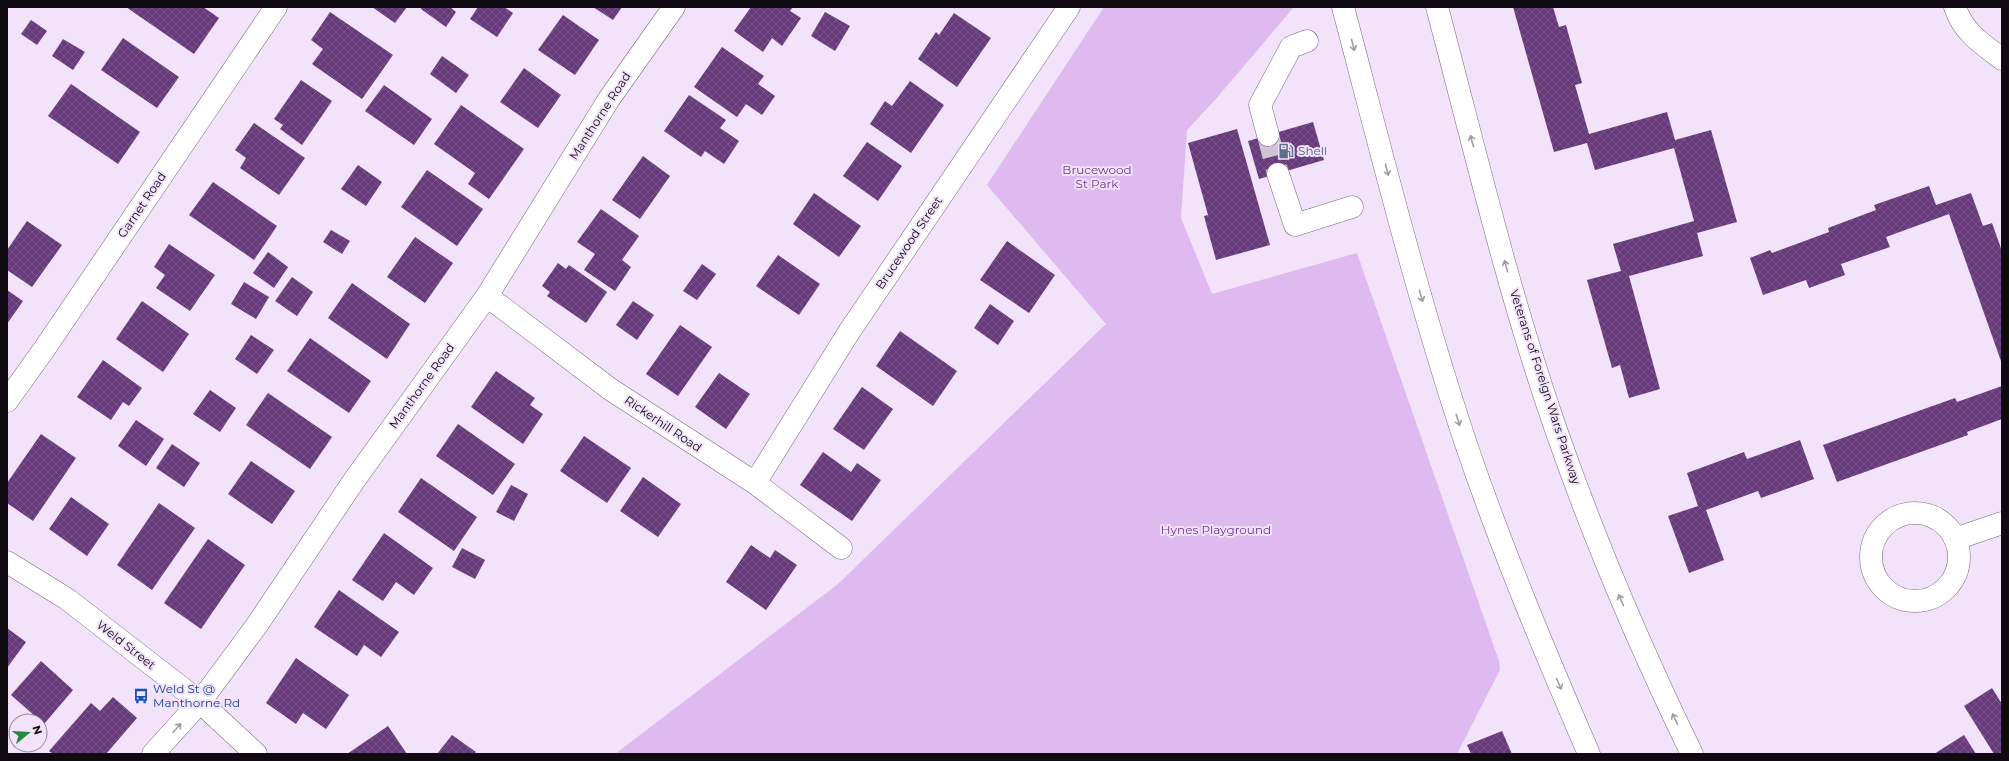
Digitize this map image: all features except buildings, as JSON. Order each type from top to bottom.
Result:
[{"type":"main road","name":"Garnet Road","points":[[7,401],[45,348],[276,7]]},
{"type":"main road","name":"Manthorne Road","points":[[154,754],[200,702],[257,625],[353,482],[487,296],[609,99],[674,7]]},
{"type":"main road","name":"Brucewood Street","points":[[754,483],[849,332],[1069,7]]},
{"type":"main road","points":[[1343,7],[1414,273],[1464,438],[1521,595],[1589,754]]},
{"type":"main road","name":"Veterans of Foreign Wars Parkway","points":[[1437,7],[1520,314],[1554,423],[1613,581],[1692,754]]},
{"type":"main road","points":[[1955,7],[1959,21],[1976,39],[2002,59]]},
{"type":"main road","points":[[1268,135],[1260,105],[1291,48],[1307,41]]},
{"type":"main road","points":[[1278,174],[1295,225],[1352,207]]},
{"type":"main road","name":"Rickerhill Road","points":[[487,296],[610,388],[754,483],[841,548]]},
{"type":"main road","points":[[1921,513],[1935,518],[1947,526],[1955,538],[1958,552],[1958,567],[1952,581],[1942,592],[1930,599],[1916,601],[1902,599],[1888,593],[1878,582],[1872,569],[1870,555],[1874,540],[1881,528],[1892,518],[1906,514],[1921,513]]},
{"type":"main road","points":[[1955,538],[2002,523]]},
{"type":"main road","name":"Weld Street","points":[[7,562],[67,599],[200,702],[256,754]]},
{"type":"green space","name":"Hynes Playground","points":[[1104,7],[1294,7],[1215,100],[1187,130],[1181,218],[1212,294],[1357,253],[1499,661],[1500,670],[1457,754],[615,754],[838,584],[1106,324],[987,185]]},
{"type":"tunnel","points":[[1268,135],[1278,174]]},
{"type":"place","name":"Shell","points":[[1286,151]]},
{"type":"place","name":"Weld St @ Manthorne Rd","points":[[141,696]]},
{"type":"park label","name":"Brucewood St Park","points":[[1097,177]]}]
